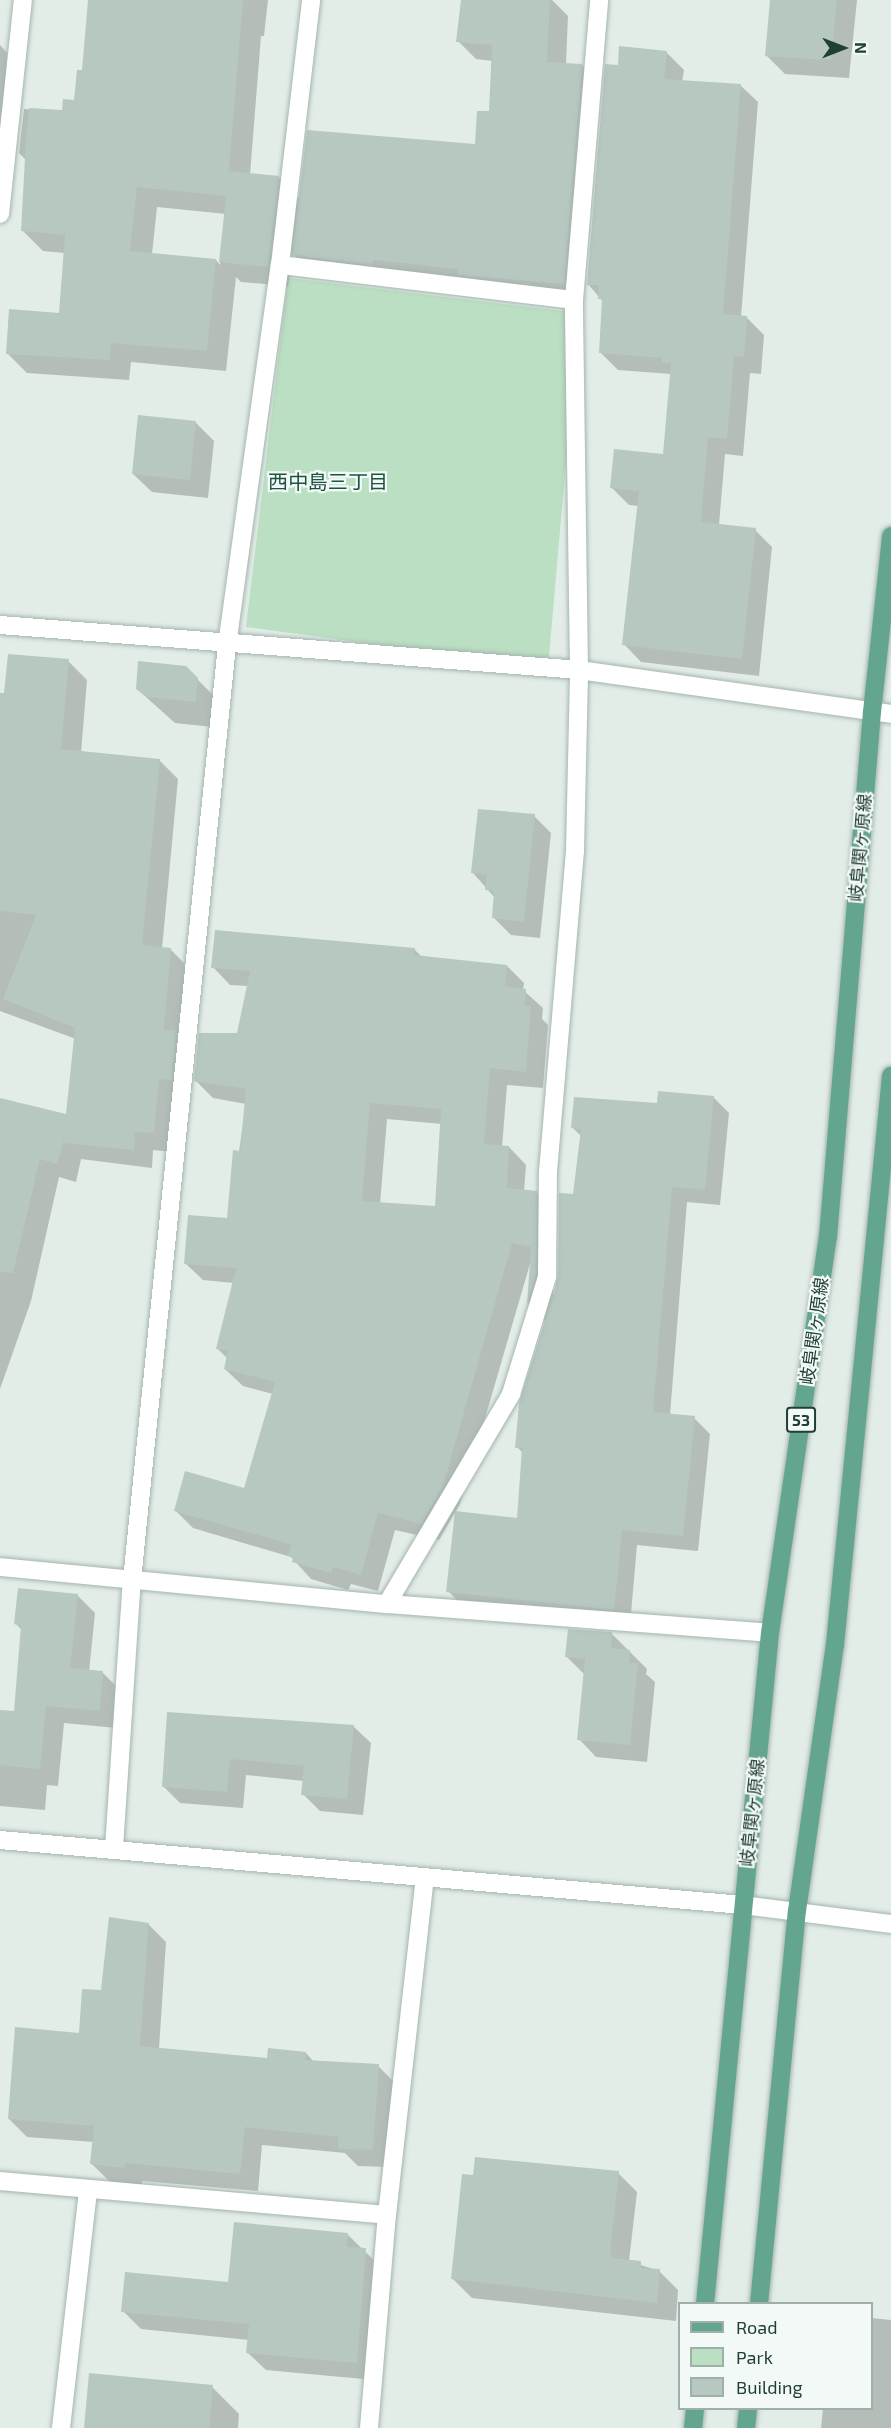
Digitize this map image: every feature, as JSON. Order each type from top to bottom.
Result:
[{"type":"main road","name":"岐阜関ヶ原線","points":[[705,2302],[770,1634],[828,1237],[872,712],[891,536]]},
{"type":"main road","points":[[759,2302],[798,1911],[835,1645],[891,1076]]},
{"type":"main road","points":[[693,2428],[695,2410]]},
{"type":"main road","points":[[746,2428],[748,2410]]},
{"type":"street","points":[[0,214],[23,0]]},
{"type":"street","points":[[114,1848],[132,1580],[226,645],[280,265],[311,0]]},
{"type":"street","points":[[387,1604],[511,1394],[547,1277],[548,1172],[575,851],[579,669],[574,300],[599,0]]},
{"type":"street","points":[[280,265],[574,300]]},
{"type":"street","points":[[0,625],[226,645],[579,669],[891,714]]},
{"type":"street","points":[[0,1567],[387,1604],[770,1634]]},
{"type":"street","points":[[0,1840],[114,1848],[425,1878],[743,1905],[891,1924]]},
{"type":"street","points":[[369,2428],[387,2215],[425,1878]]},
{"type":"street","points":[[0,2181],[387,2215]]},
{"type":"street","points":[[61,2428],[88,2190]]},
{"type":"green space","points":[[288,278],[579,313],[548,668],[246,627]]},
{"type":"building","points":[[88,0],[243,0],[228,179],[229,171],[279,176],[268,267],[219,262],[226,196],[137,187],[130,251],[216,259],[207,351],[111,343],[110,360],[6,354],[9,309],[59,313],[65,235],[21,231],[26,140],[29,108],[62,110],[63,99],[74,100],[77,70],[82,70]]},
{"type":"building","points":[[461,0],[550,0],[547,62],[582,64],[564,284],[458,275],[458,269],[373,260],[372,265],[292,255],[307,130],[475,144],[477,111],[489,111],[492,45],[456,42]]},
{"type":"building","points":[[770,0],[837,0],[831,60],[765,56]]},
{"type":"building","points":[[619,46],[667,51],[664,79],[741,84],[723,314],[747,316],[744,357],[734,356],[727,439],[708,437],[701,522],[756,528],[742,659],[622,645],[639,491],[610,488],[614,449],[663,454],[671,363],[662,362],[662,358],[599,353],[602,299],[598,299],[599,285],[587,285],[605,64],[618,65]]},
{"type":"building","points":[[138,415],[196,421],[190,480],[132,474]]},
{"type":"building","points":[[8,654],[69,659],[61,749],[160,759],[142,945],[171,948],[164,1030],[176,1031],[172,1080],[159,1079],[154,1133],[135,1132],[134,1150],[63,1143],[64,1138],[57,1164],[40,1159],[13,1273],[0,1272],[0,1098],[66,1114],[75,1028],[3,999],[36,915],[0,911],[0,693],[4,693]]},
{"type":"building","points":[[138,661],[186,666],[198,678],[196,702],[147,697],[136,689]]},
{"type":"building","points":[[478,809],[535,814],[524,922],[492,918],[494,891],[485,890],[487,875],[471,873]]},
{"type":"building","points":[[215,930],[415,948],[414,955],[507,965],[505,986],[526,989],[525,1006],[531,1006],[526,1072],[490,1068],[484,1144],[509,1146],[507,1188],[537,1191],[536,1275],[527,1305],[531,1247],[512,1243],[443,1486],[421,1524],[378,1513],[361,1575],[333,1567],[331,1573],[292,1562],[293,1557],[288,1556],[292,1545],[174,1511],[185,1471],[244,1488],[275,1382],[224,1369],[228,1351],[216,1349],[236,1268],[184,1264],[188,1215],[227,1218],[233,1150],[240,1151],[246,1089],[194,1081],[199,1033],[237,1033],[250,971],[211,968]],"holes":[[[370,1103],[441,1109],[435,1206],[362,1201]]]},
{"type":"building","points":[[658,1091],[714,1096],[705,1190],[672,1187],[653,1412],[695,1416],[683,1536],[622,1530],[614,1610],[446,1592],[455,1511],[517,1518],[522,1448],[515,1448],[519,1403],[558,1280],[559,1193],[573,1194],[581,1129],[571,1128],[574,1097],[657,1103]]},
{"type":"building","points":[[18,1588],[78,1594],[70,1668],[103,1671],[100,1711],[46,1706],[40,1769],[0,1765],[0,1710],[14,1711],[21,1626],[14,1624]]},
{"type":"building","points":[[568,1629],[612,1632],[611,1648],[630,1650],[629,1663],[638,1663],[630,1745],[577,1740],[585,1659],[565,1657]]},
{"type":"building","points":[[167,1712],[354,1725],[347,1799],[301,1795],[304,1766],[230,1759],[227,1792],[162,1787]]},
{"type":"building","points":[[109,1917],[149,1923],[140,2046],[267,2058],[268,2048],[306,2052],[305,2060],[379,2064],[373,2150],[338,2149],[338,2137],[245,2127],[240,2174],[125,2163],[124,2168],[90,2164],[94,2126],[8,2119],[15,2027],[79,2033],[82,1989],[101,1990]]},
{"type":"building","points":[[475,2157],[619,2171],[610,2252],[613,2258],[641,2261],[641,2268],[660,2269],[657,2303],[451,2279],[462,2174],[473,2175]]},
{"type":"building","points":[[234,2222],[348,2233],[347,2247],[366,2248],[357,2363],[246,2353],[249,2324],[121,2312],[125,2272],[228,2282]]},
{"type":"building","points":[[89,2373],[213,2385],[209,2428],[84,2428]]},
{"type":"district","name":"西中島三丁目","points":[[328,481]]}]
